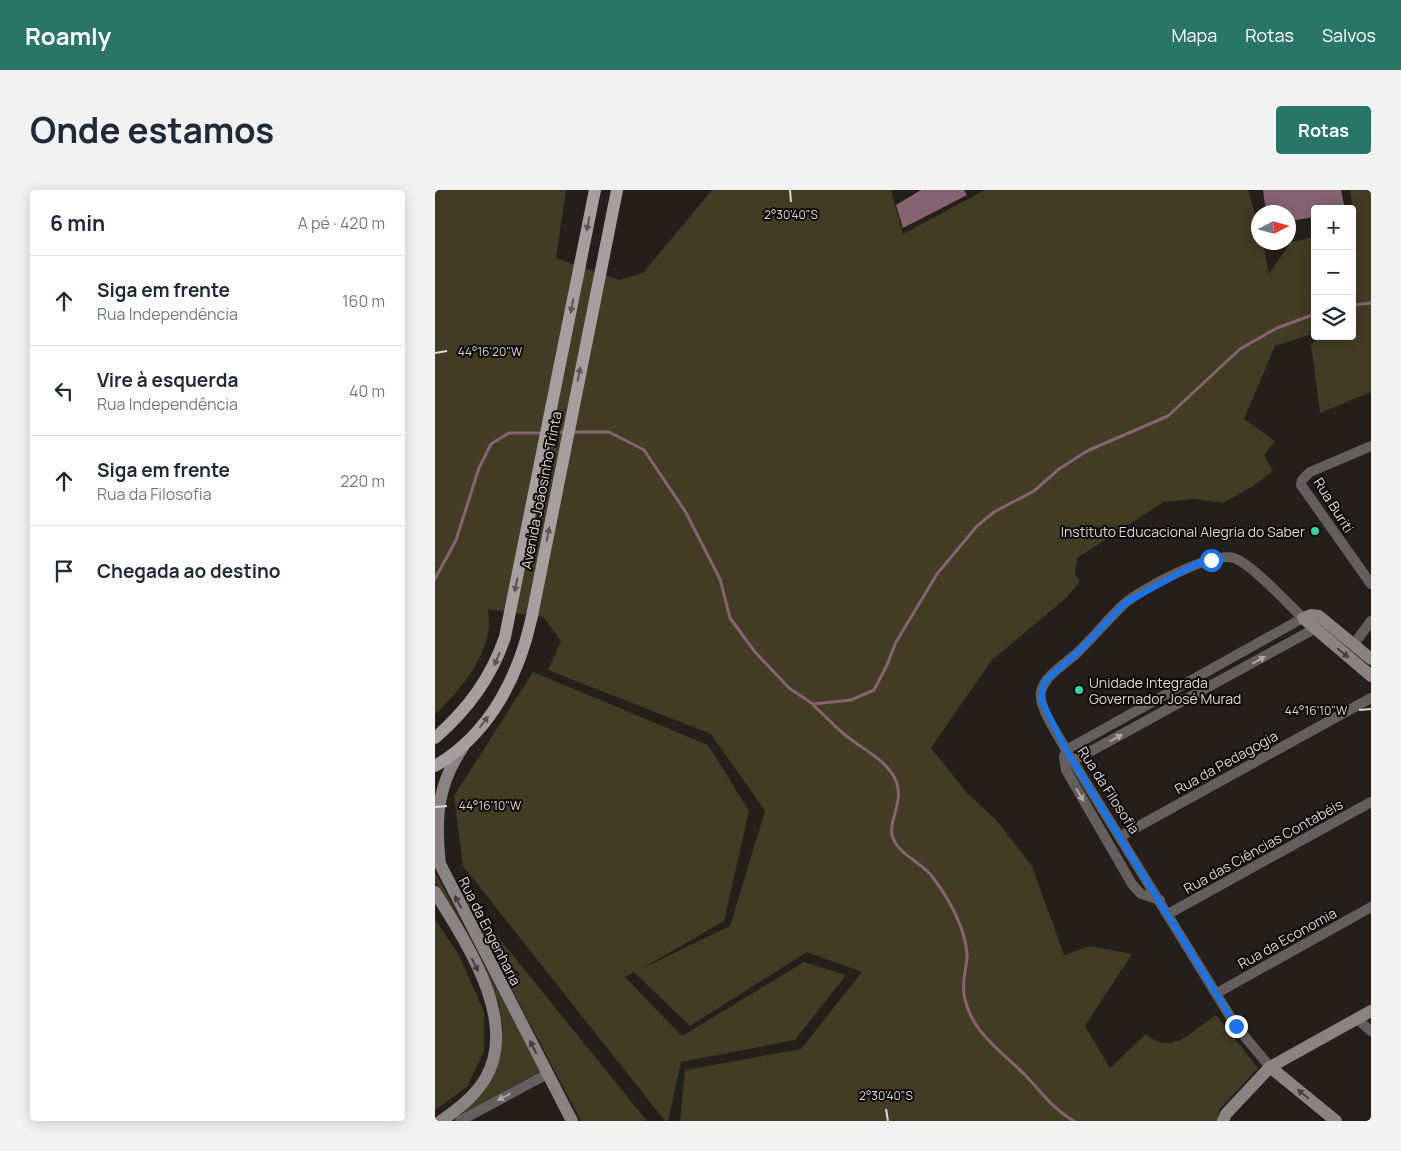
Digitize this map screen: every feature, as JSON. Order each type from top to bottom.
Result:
[{"type":"main road","name":"Avenida Joãosinho Trinta","points":[[435,766],[463,747],[485,722],[509,686],[521,659],[532,616],[600,267],[619,190]]},
{"type":"main road","name":"Avenida Joãosinho Trinta","points":[[435,738],[463,712],[488,678],[497,660],[511,612],[594,192]]},
{"type":"street","name":"Rua Buriti","points":[[1371,446],[1310,472],[1302,480],[1301,485],[1371,584]]},
{"type":"street","points":[[1371,659],[1319,616],[1311,615],[1303,618],[1066,750],[1042,706],[1041,692],[1044,682],[1078,652],[1125,603],[1196,564],[1221,558],[1233,558],[1263,580],[1303,618],[1314,629],[1371,676]]},
{"type":"street","points":[[1354,644],[1371,621]]},
{"type":"street","points":[[1073,761],[1314,629]]},
{"type":"street","name":"Rua da Pedagogia","points":[[1121,836],[1371,698]]},
{"type":"street","name":"Rua da Engenharia","points":[[463,747],[447,772],[436,808],[437,846],[441,864],[572,1121]]},
{"type":"street","name":"Rua da Filosofia","points":[[1066,750],[1121,836],[1236,1026],[1270,1067],[1336,1121]]},
{"type":"street","name":"Rua da Filosofia","points":[[1066,750],[1064,757],[1066,770],[1132,884],[1141,894],[1160,900]]},
{"type":"street","name":"Rua das Ciências Contabéis","points":[[1168,914],[1371,802]]},
{"type":"street","points":[[435,892],[485,985],[496,1025],[494,1053],[485,1078],[463,1105],[441,1121]]},
{"type":"street","name":"Rua da Economia","points":[[1217,993],[1371,907]]},
{"type":"street","points":[[1223,1121],[1226,1114],[1270,1067],[1371,1011]]},
{"type":"street","points":[[1357,1019],[1371,1031]]},
{"type":"street","points":[[460,1121],[547,1074]]},
{"type":"shaded area","points":[[435,190],[566,190],[556,258],[619,280],[643,273],[712,190],[891,190],[903,234],[985,190],[1248,190],[1252,205],[1251,250],[1264,250],[1269,274],[1286,250],[1296,250],[1296,241],[1311,238],[1311,334],[1275,346],[1244,419],[1275,441],[1264,455],[1273,471],[1252,487],[1222,503],[1195,499],[1164,502],[1077,558],[1075,574],[1080,582],[1066,598],[991,661],[931,748],[968,794],[997,821],[1032,866],[1064,955],[1090,946],[1132,954],[1085,1026],[1110,1068],[1146,1034],[1155,1040],[1165,1043],[1173,1042],[1190,1034],[1216,1015],[1258,1068],[1219,1110],[1218,1121],[680,1121],[685,1070],[801,1049],[862,972],[807,952],[690,1026],[634,972],[625,977],[682,1036],[804,962],[846,975],[795,1040],[681,1062],[668,1121],[665,1121],[463,866],[454,796],[533,672],[708,745],[749,811],[724,921],[641,969],[730,926],[765,811],[711,734],[548,670],[561,641],[543,617],[488,609],[487,639],[475,667],[446,704],[435,714]]},
{"type":"shaded area","points":[[921,190],[964,190],[967,195],[903,228],[896,205]]},
{"type":"shaded area","points":[[1263,190],[1341,190],[1344,205],[1311,205],[1311,218],[1296,220],[1296,205],[1265,205]]},
{"type":"shaded area","points":[[1350,190],[1371,190],[1371,392],[1320,413],[1311,344],[1316,340],[1356,340],[1356,205],[1352,205]]},
{"type":"shaded area","points":[[435,872],[540,1071],[452,1121],[481,1094],[494,1075],[501,1052],[503,1028],[499,1003],[435,882]]},
{"type":"shaded area","points":[[460,890],[647,1121],[581,1121]]},
{"type":"shaded area","points":[[435,919],[459,955],[484,1012],[484,1051],[467,1087],[435,1110]]},
{"type":"waterway","points":[[1356,305],[1371,303]]},
{"type":"waterway","points":[[571,432],[609,432],[644,450],[685,511],[720,579],[730,618],[755,652],[789,688],[813,704],[851,700],[874,690],[896,642],[937,574],[977,526],[994,512],[1034,491],[1059,469],[1087,451],[1168,416],[1240,349],[1277,328],[1311,315]]},
{"type":"waterway","points":[[549,433],[565,432]]},
{"type":"waterway","points":[[435,579],[456,540],[479,468],[491,444],[509,433],[543,433]]},
{"type":"waterway","points":[[813,705],[844,734],[880,761],[891,772],[898,791],[892,823],[893,838],[900,849],[931,875],[957,918],[967,951],[963,984],[964,994],[967,1008],[973,1020],[989,1041],[1060,1112],[1074,1121]]},
{"type":"place","name":"Instituto Educacional Alegria do Saber","points":[[1315,531]]},
{"type":"place","name":"Unidade Integrada Governador José Murad","points":[[1079,690]]},
{"type":"route","points":[[1211,560],[1196,564],[1125,603],[1078,652],[1044,682],[1041,700],[1042,706],[1066,750],[1121,836],[1236,1026]]}]
